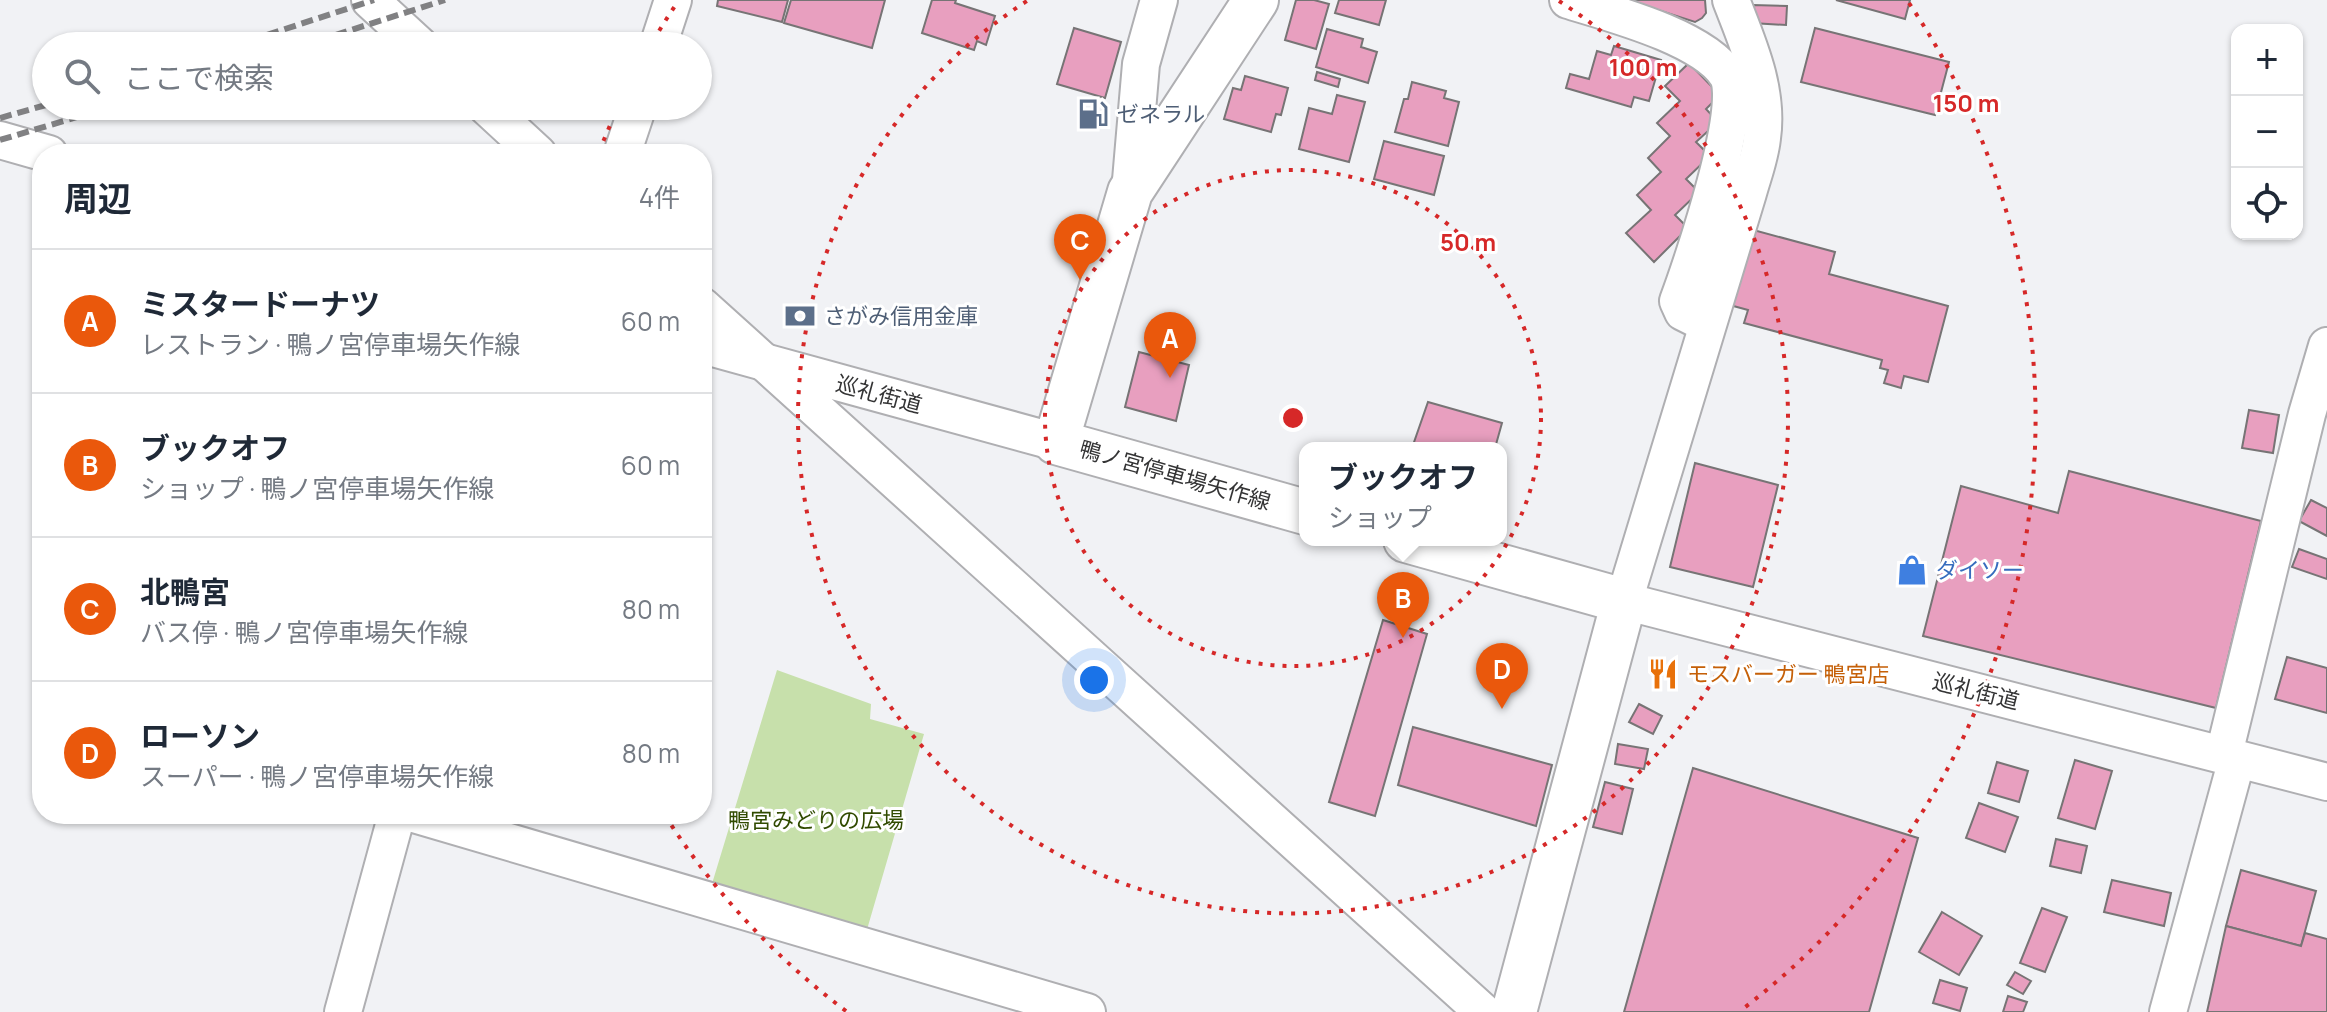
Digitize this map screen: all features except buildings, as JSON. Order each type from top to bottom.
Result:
[{"type":"main road","name":"鴨ノ宮停車場矢作線","points":[[1256,0],[1130,192],[1056,442],[1299,510]]},
{"type":"main road","points":[[1427,546],[1624,601],[1514,1012]]},
{"type":"street","points":[[370,0],[405,32]]},
{"type":"street","points":[[663,32],[673,0]]},
{"type":"street","points":[[1130,192],[1141,64],[1159,0]]},
{"type":"street","points":[[1568,0],[1641,23],[1686,42],[1719,64],[1730,78],[1726,141],[1703,227],[1678,301],[1683,312],[1707,324]]},
{"type":"street","points":[[1624,601],[1762,138],[1762,102],[1754,57],[1731,0]]},
{"type":"street","points":[[501,120],[527,144]]},
{"type":"street","points":[[625,144],[633,120]]},
{"type":"street","points":[[0,140],[32,149]]},
{"type":"street","points":[[712,315],[1483,1012]]},
{"type":"street","points":[[2168,1012],[2230,756],[2307,414],[2327,346]]},
{"type":"street","name":"巡礼街道","points":[[712,348],[1056,442]]},
{"type":"street","name":"巡礼街道","points":[[1624,601],[2327,782]]},
{"type":"street","points":[[343,1012],[394,824]]},
{"type":"street","points":[[448,824],[1087,1012]]},
{"type":"green space","name":"鴨宮みどりの広場","points":[[777,670],[871,704],[870,719],[924,734],[866,933],[711,887]]},
{"type":"railway","points":[[276,32],[374,0]]},
{"type":"railway","points":[[345,32],[445,0]]},
{"type":"railway","points":[[0,118],[32,109]]},
{"type":"railway","points":[[0,140],[67,120]]},
{"type":"place","name":"ゼネラル","points":[[1093,114]]},
{"type":"place","name":"北鴨宮","points":[[1080,280]]},
{"type":"place","name":"さがみ信用金庫","points":[[800,316]]},
{"type":"place","name":"ミスタードーナツ","points":[[1170,378]]},
{"type":"place","name":"ダイソー","points":[[1912,570]]},
{"type":"place","name":"ブックオフ","points":[[1403,638]]},
{"type":"place","name":"モスバーガー 鴨宮店","points":[[1663,674]]},
{"type":"place","name":"ローソン","points":[[1502,709]]}]
